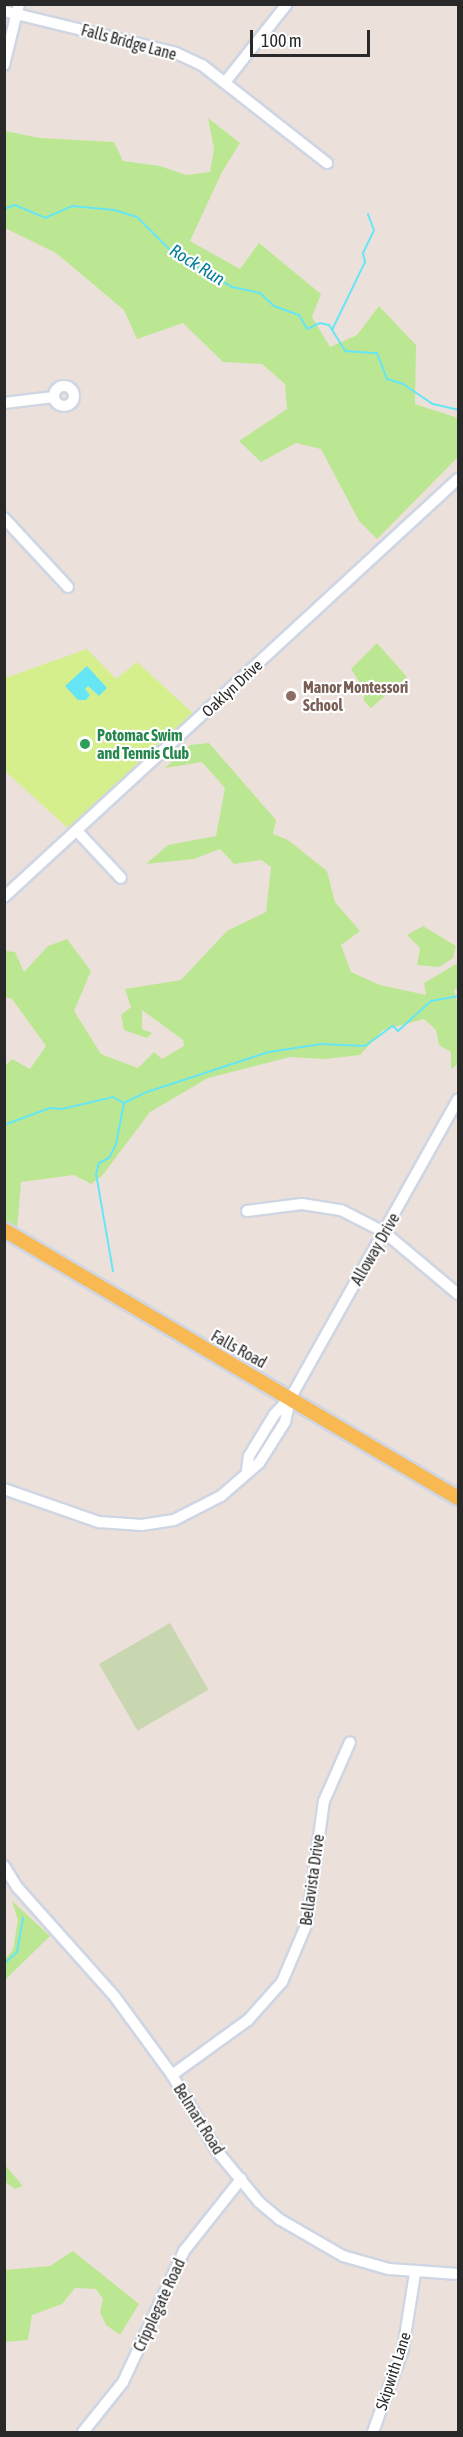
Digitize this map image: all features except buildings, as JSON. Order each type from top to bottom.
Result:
[{"type":"main road","name":"Falls Road","points":[[4,1230],[459,1498]]},
{"type":"street","points":[[226,81],[287,4]]},
{"type":"street","points":[[4,65],[18,9]]},
{"type":"street","name":"Falls Bridge Lane","points":[[4,11],[18,9],[176,53],[226,81],[327,163]]},
{"type":"street","points":[[4,403],[54,397]]},
{"type":"street","name":"Oaklyn Drive","points":[[4,897],[459,479]]},
{"type":"street","points":[[4,518],[68,587]]},
{"type":"street","points":[[77,831],[121,878]]},
{"type":"street","name":"Alloway Drive","points":[[4,1490],[99,1522],[142,1525],[191,1513],[221,1496],[247,1470],[259,1463],[285,1422],[291,1397],[459,1100]]},
{"type":"street","points":[[248,1211],[323,1204],[384,1232],[459,1294]]},
{"type":"street","name":"Bellavista Drive","points":[[172,2075],[248,2020],[282,1982],[308,1923],[324,1801],[350,1742]]},
{"type":"street","name":"Belmart Road","points":[[4,1866],[18,1888],[115,1997],[172,2075],[217,2151],[240,2179],[279,2219],[321,2246],[365,2263],[415,2273],[459,2274]]},
{"type":"street","name":"Cripplegate Road","points":[[82,2433],[123,2382],[184,2251],[240,2179]]},
{"type":"street","name":"Skipwith Lane","points":[[373,2433],[403,2349],[415,2273]]},
{"type":"green space","points":[[208,118],[240,143],[222,172],[190,241],[240,269],[259,243],[321,294],[312,317],[330,347],[357,335],[379,306],[416,345],[415,404],[458,418],[458,457],[377,539],[359,521],[321,449],[296,443],[261,462],[239,441],[287,409],[285,384],[262,364],[223,362],[183,323],[137,339],[124,310],[56,253],[5,228],[5,131],[40,138],[114,142],[123,161],[160,166],[186,175],[210,172],[214,149]]},
{"type":"green space","points":[[377,643],[407,677],[371,708],[364,701],[364,689],[351,669]]},
{"type":"green space","name":"Potomac Swim and Tennis Club","points":[[87,649],[116,679],[137,662],[196,716],[70,830],[5,771],[5,678]]},
{"type":"green space","points":[[209,743],[276,820],[273,834],[288,840],[327,871],[335,902],[360,931],[341,945],[351,972],[380,985],[426,995],[424,983],[458,963],[458,990],[454,989],[458,1007],[458,1064],[451,1069],[451,1052],[439,1045],[436,1030],[424,1019],[383,1030],[360,1055],[325,1059],[290,1057],[208,1078],[150,1112],[102,1176],[91,1184],[74,1175],[21,1182],[17,1230],[5,1222],[4,1067],[12,1059],[30,1069],[46,1046],[12,999],[5,997],[5,951],[15,952],[24,972],[48,946],[67,939],[91,971],[74,1011],[101,1054],[138,1068],[154,1052],[162,1059],[184,1046],[183,1040],[142,1010],[142,1029],[152,1033],[147,1038],[124,1030],[121,1015],[131,1007],[125,989],[181,980],[227,931],[266,912],[271,867],[261,860],[234,864],[220,849],[194,859],[146,864],[168,845],[216,836],[225,788],[202,762],[165,768],[190,745]]},
{"type":"green space","points":[[423,926],[456,946],[453,958],[439,967],[417,965],[420,948],[407,935]]},
{"type":"green space","points":[[170,1623],[208,1690],[137,1731],[99,1664]]},
{"type":"green space","points":[[12,1901],[50,1936],[5,1980],[5,1959],[13,1950],[18,1920]]},
{"type":"green space","points":[[5,2165],[23,2186],[15,2189],[5,2182]]},
{"type":"green space","points":[[73,2251],[139,2304],[120,2335],[106,2325],[100,2312],[103,2299],[96,2289],[75,2288],[62,2304],[32,2315],[28,2340],[5,2342],[5,2270],[50,2266]]},
{"type":"water","points":[[87,666],[107,688],[99,696],[88,686],[85,689],[90,695],[86,700],[78,700],[65,686]]},
{"type":"waterway","name":"Rock Run","points":[[4,209],[15,205],[45,218],[72,206],[114,210],[137,217],[169,249],[193,264],[232,287],[260,293],[274,306],[299,315],[307,329],[320,323],[329,325],[345,351],[377,353],[387,379],[403,384],[433,404],[458,410]]},
{"type":"waterway","points":[[332,330],[365,262],[363,253],[374,230],[368,214]]},
{"type":"waterway","points":[[113,1271],[96,1174],[99,1163],[109,1158],[116,1144],[124,1103],[147,1092],[269,1052],[321,1044],[365,1046],[393,1026],[398,1031],[431,1001],[458,996]]},
{"type":"waterway","points":[[4,1125],[50,1108],[62,1109],[113,1097],[124,1103]]},
{"type":"waterway","points":[[4,1964],[17,1952],[23,1918]]},
{"type":"place","name":"Manor Montessori School","points":[[291,696]]},
{"type":"place","name":"Potomac Swim and Tennis Club","points":[[85,744]]}]
